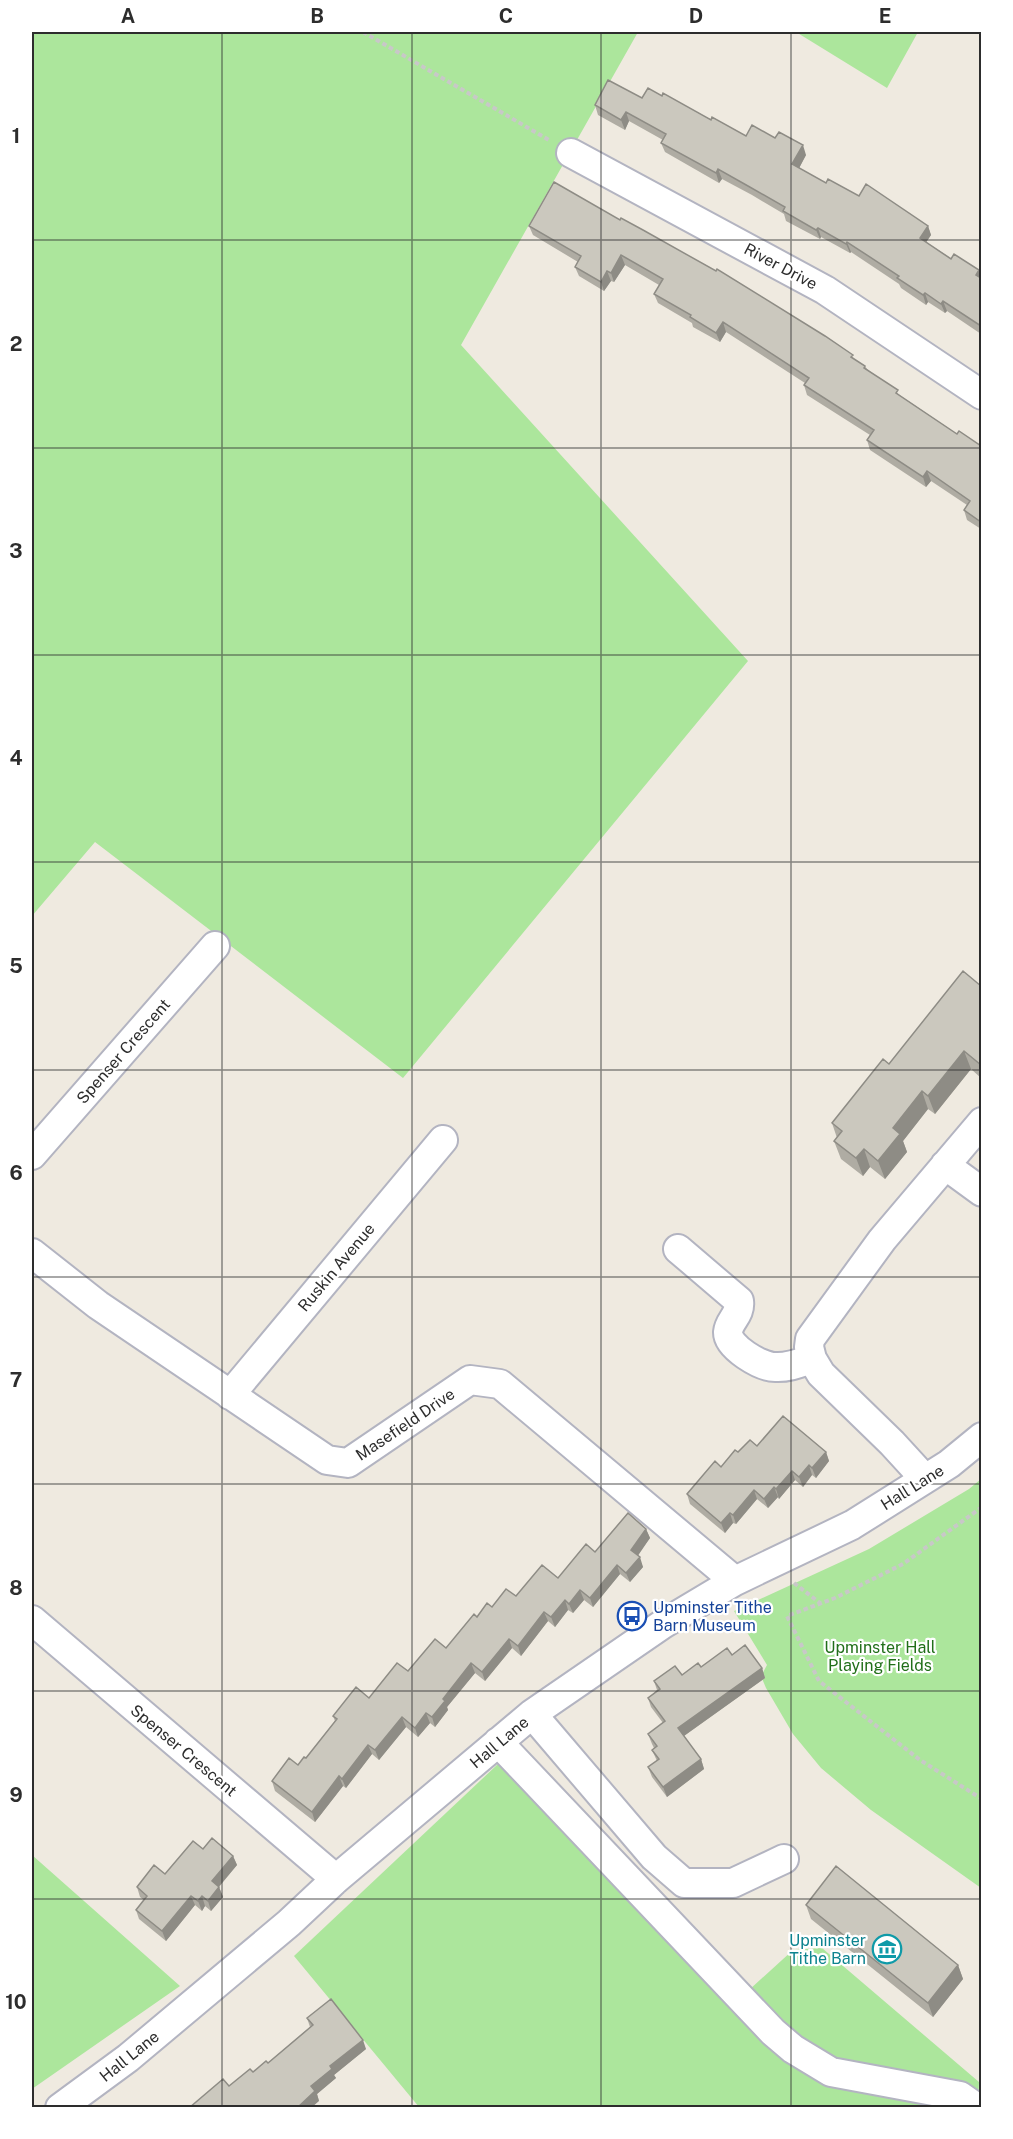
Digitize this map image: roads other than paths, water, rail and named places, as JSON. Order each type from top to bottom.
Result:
[{"type":"street","name":"River Drive","points":[[571,153],[825,290],[981,395]]},
{"type":"street","name":"Spenser Crescent","points":[[32,1155],[215,946]]},
{"type":"street","points":[[925,1479],[892,1443],[821,1374],[812,1359],[810,1339],[882,1240],[981,1122]]},
{"type":"street","name":"Ruskin Avenue","points":[[230,1395],[443,1140]]},
{"type":"street","points":[[945,1165],[981,1192]]},
{"type":"street","points":[[678,1249],[739,1301],[740,1307],[728,1332],[730,1341],[735,1347],[757,1362],[774,1368],[812,1359]]},
{"type":"street","name":"Masefield Drive","points":[[32,1253],[98,1305],[327,1460],[348,1463],[470,1380],[500,1384],[735,1581]]},
{"type":"street","name":"Hall Lane","points":[[76,2103],[532,1714],[663,1624],[735,1581],[852,1525],[949,1464],[981,1437]]},
{"type":"street","name":"Spenser Crescent","points":[[32,1620],[336,1879]]},
{"type":"street","points":[[532,1714],[654,1857],[684,1883],[733,1883],[784,1859]]},
{"type":"street","points":[[498,1742],[773,2031],[793,2049],[831,2072],[960,2096],[977,2108]]},
{"type":"place","name":"Upminster Tithe Barn Museum","points":[[632,1616]]},
{"type":"place","name":"Upminster Tithe Barn","points":[[887,1949]]},
{"type":"park label","name":"Upminster Hall Playing Fields","points":[[880,1656]]}]
